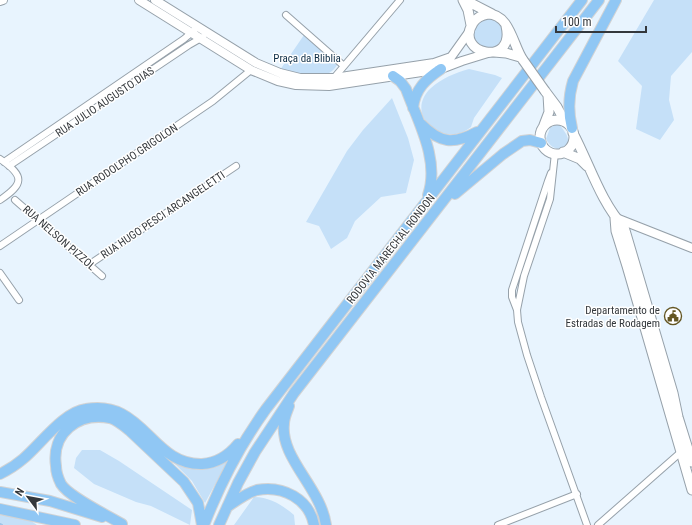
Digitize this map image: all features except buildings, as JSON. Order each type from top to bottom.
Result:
[{"type":"highway","name":"RODOVIA MARECHAL RONDON","points":[[203,525],[225,477],[250,431],[424,203],[582,0]]},
{"type":"highway","name":"RODOVIA MARECHAL RONDON","points":[[219,525],[238,483],[255,452],[294,393],[599,0]]},
{"type":"highway","points":[[570,128],[569,95],[573,81],[616,0]]},
{"type":"highway","points":[[412,108],[419,88],[439,70]]},
{"type":"highway","points":[[393,76],[404,84],[427,147],[432,172],[431,185],[424,203]]},
{"type":"highway","points":[[418,121],[438,138],[448,141],[463,139],[481,130]]},
{"type":"highway","points":[[437,210],[476,175],[502,154],[522,141],[530,140],[541,143]]},
{"type":"highway","points":[[294,393],[285,416],[284,424],[286,442],[292,458],[316,496],[325,518],[326,525]]},
{"type":"highway","points":[[0,474],[10,469],[23,459],[64,420],[74,413],[84,409],[109,409],[122,414],[173,457],[186,462],[199,464],[210,464],[222,459],[234,450],[250,431]]},
{"type":"highway","points":[[124,524],[72,495],[61,484],[56,472],[56,445],[62,434],[69,427],[80,420],[100,417],[111,418],[130,431],[187,485],[198,503],[203,525]]},
{"type":"highway","points":[[227,507],[256,490],[279,490],[292,495],[302,502],[312,517],[314,525]]},
{"type":"highway","points":[[0,492],[50,502],[124,524]]},
{"type":"highway","points":[[0,509],[75,525]]},
{"type":"main road","points":[[464,0],[498,16],[503,20],[522,59],[557,107],[570,128],[615,218],[624,227],[674,393],[678,417],[692,462]]},
{"type":"main road","points":[[464,0],[468,10],[470,38],[476,48],[482,52],[506,53],[522,59]]},
{"type":"main road","points":[[470,28],[475,20],[480,16],[492,14]]},
{"type":"main road","points":[[491,53],[499,50],[504,45],[508,32],[506,26]]},
{"type":"main road","points":[[546,93],[549,112],[541,131],[541,143],[549,152],[573,156],[585,163],[592,174]]},
{"type":"main road","points":[[544,125],[547,122],[556,120],[570,128]]},
{"type":"main road","points":[[559,153],[572,145],[570,128]]},
{"type":"main road","points":[[615,218],[616,231],[630,274],[692,490]]},
{"type":"street","points":[[139,0],[256,63],[280,73],[300,78],[334,78],[434,63],[451,57]]},
{"type":"street","points":[[155,0],[195,30]]},
{"type":"street","points":[[330,86],[334,78],[400,0]]},
{"type":"street","points":[[286,15],[344,66]]},
{"type":"street","points":[[439,70],[451,57],[470,28]]},
{"type":"street","name":"RUA JULIO AUGUSTO DIAS","points":[[5,162],[195,30]]},
{"type":"street","points":[[205,36],[251,70],[278,82],[296,85],[330,86],[439,70],[462,60],[491,53]]},
{"type":"street","name":"RUA JULIO AUGUSTO DIAS","points":[[5,162],[205,36]]},
{"type":"street","name":"RUA RODOLPHO GRIGOLON","points":[[0,246],[213,102],[251,70]]},
{"type":"street","points":[[529,249],[533,225],[559,153]]},
{"type":"street","points":[[0,200],[8,195],[18,184],[18,177],[5,162]]},
{"type":"street","name":"RUA HUGO PESCI ARCANGELETTI","points":[[90,264],[236,166]]},
{"type":"street","points":[[552,172],[550,199],[540,227],[512,290],[512,297],[517,310],[518,322],[527,355],[587,525]]},
{"type":"street","name":"RUA NELSON PIZZOL","points":[[15,200],[102,276]]},
{"type":"street","points":[[615,218],[692,248]]},
{"type":"street","points":[[533,225],[540,227]]},
{"type":"street","points":[[0,272],[19,300]]},
{"type":"street","points":[[598,525],[681,452]]},
{"type":"street","points":[[498,525],[506,524],[577,494]]},
{"type":"green space","points":[[654,0],[692,0],[692,52],[671,76],[669,100],[674,120],[660,140],[636,129],[642,86],[618,61]]},
{"type":"green space","points":[[488,18],[499,22],[503,33],[499,44],[488,48],[477,44],[473,33],[477,22]]},
{"type":"green space","name":"Praça da Bliblia","points":[[304,35],[338,64],[332,71],[325,74],[312,75],[280,70]]},
{"type":"green space","points":[[469,69],[502,78],[474,118],[471,127],[460,133],[450,134],[440,132],[432,128],[426,122],[422,114],[421,105],[424,97],[431,88],[440,81]]},
{"type":"green space","points":[[392,98],[408,138],[414,160],[406,193],[381,197],[355,221],[347,238],[331,249],[319,226],[306,222],[347,151],[363,130]]},
{"type":"green space","points":[[555,125],[560,125],[567,137],[568,145],[562,149],[552,147],[546,139],[550,128]]},
{"type":"green space","points":[[82,450],[100,450],[192,510],[190,525],[151,506],[136,502],[94,484],[74,468],[76,458]]},
{"type":"green space","points":[[230,457],[205,503],[192,481],[169,458],[186,467],[200,470],[221,463]]},
{"type":"green space","points":[[254,497],[271,500],[285,508],[294,515],[295,525],[234,525]]},
{"type":"green space","points":[[0,515],[28,519],[37,525],[0,525]]},
{"type":"place","name":"Departamento de Estradas de Rodagem","points":[[673,316]]}]
